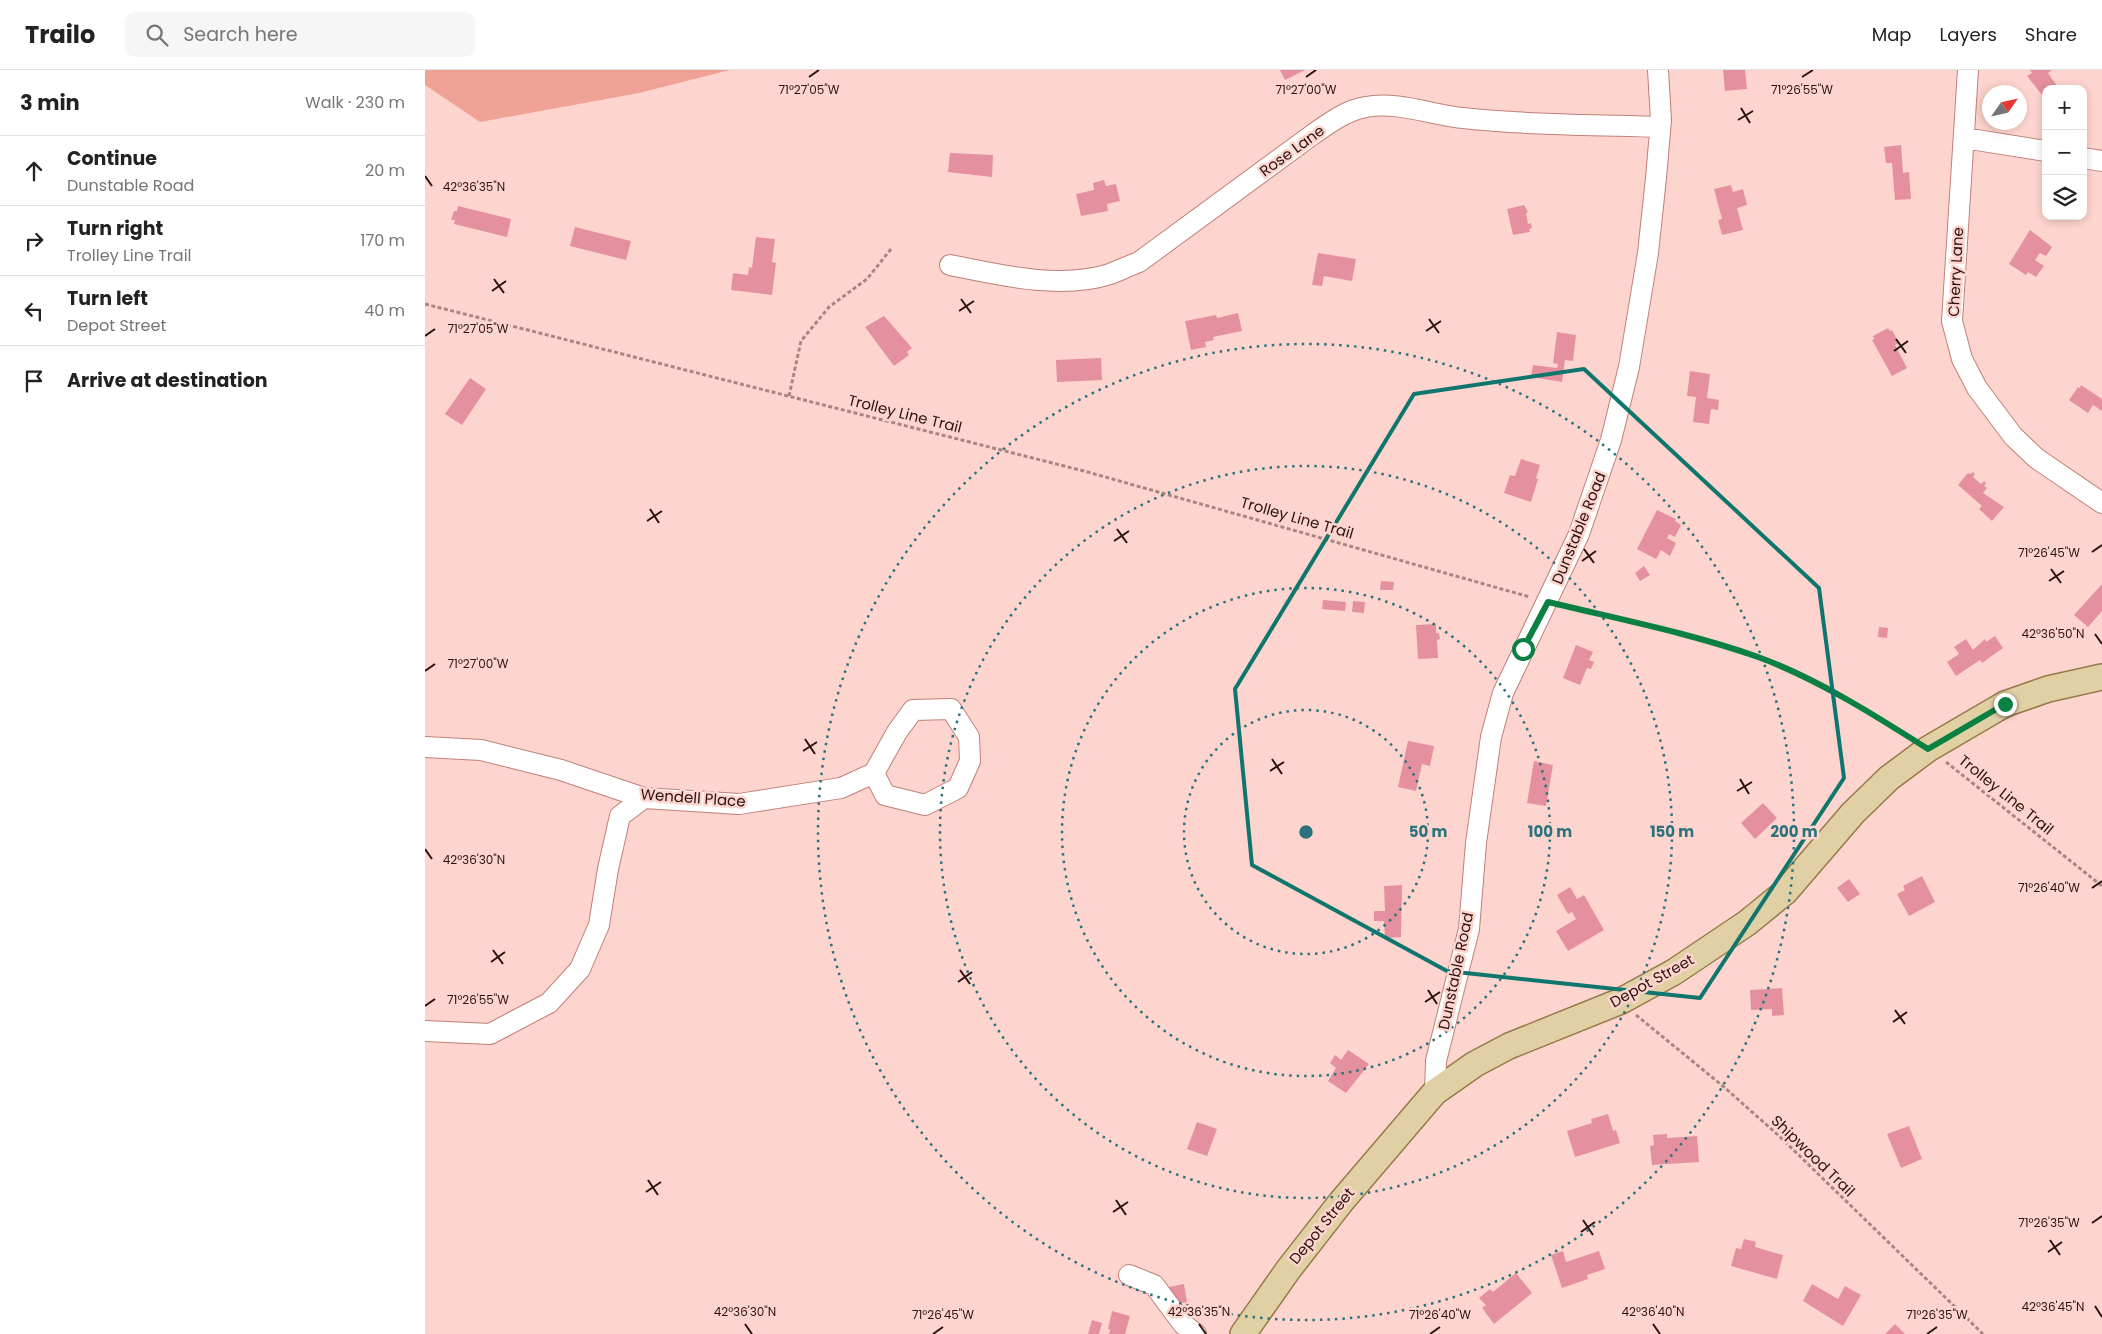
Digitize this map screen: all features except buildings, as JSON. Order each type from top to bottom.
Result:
[{"type":"main road","name":"Depot Street","points":[[1243,1334],[1288,1270],[1341,1202],[1435,1092],[1475,1064],[1509,1046],[1621,1001],[1674,972],[1747,923],[1777,898],[1853,813],[1889,778],[1928,749],[2005,704],[2048,690],[2102,676]]},
{"type":"street","name":"Dunstable Road","points":[[1435,1092],[1437,1061],[1469,929],[1478,823],[1491,737],[1503,693],[1579,534],[1596,488],[1629,367],[1648,253],[1660,127],[1658,70]]},
{"type":"street","name":"Cherry Lane","points":[[1968,70],[1952,321],[1962,359],[1987,403],[2013,436],[2037,458],[2102,503]]},
{"type":"street","name":"Rose Lane","points":[[950,265],[1009,277],[1058,281],[1109,274],[1139,262],[1312,135],[1341,116],[1365,107],[1387,106],[1462,118],[1561,125],[1660,127]]},
{"type":"street","points":[[1964,138],[2042,150]]},
{"type":"street","points":[[2087,159],[2102,161]]},
{"type":"street","points":[[951,708],[969,737],[970,761],[958,788],[925,805],[885,795],[874,773],[897,732],[913,710],[951,708]]},
{"type":"street","name":"Wendell Place","points":[[425,747],[481,750],[561,770],[644,798],[739,804],[841,788],[874,773]]},
{"type":"street","points":[[425,1031],[490,1034],[549,1003],[580,969],[599,925],[608,869],[620,816],[644,798]]},
{"type":"street","points":[[1129,1275],[1154,1285],[1183,1324],[1196,1334]]},
{"type":"path","points":[[789,396],[801,341],[829,307],[867,279],[891,249]]},
{"type":"path","name":"Trolley Line Trail","points":[[425,304],[1208,505],[1548,602],[1759,657],[1817,684],[1928,749],[2102,886]]},
{"type":"path","name":"Shipwood Trail","points":[[1621,1001],[1778,1135],[1983,1334]]},
{"type":"highlighted area","points":[[1584,369],[1819,588],[1844,778],[1700,998],[1447,971],[1252,865],[1235,689],[1414,394]]},
{"type":"shaded area","points":[[425,70],[730,70],[639,93],[480,122],[425,85]]},
{"type":"route","points":[[1523,649],[1548,602],[1759,657],[1817,684],[1928,749],[2005,704]]}]
